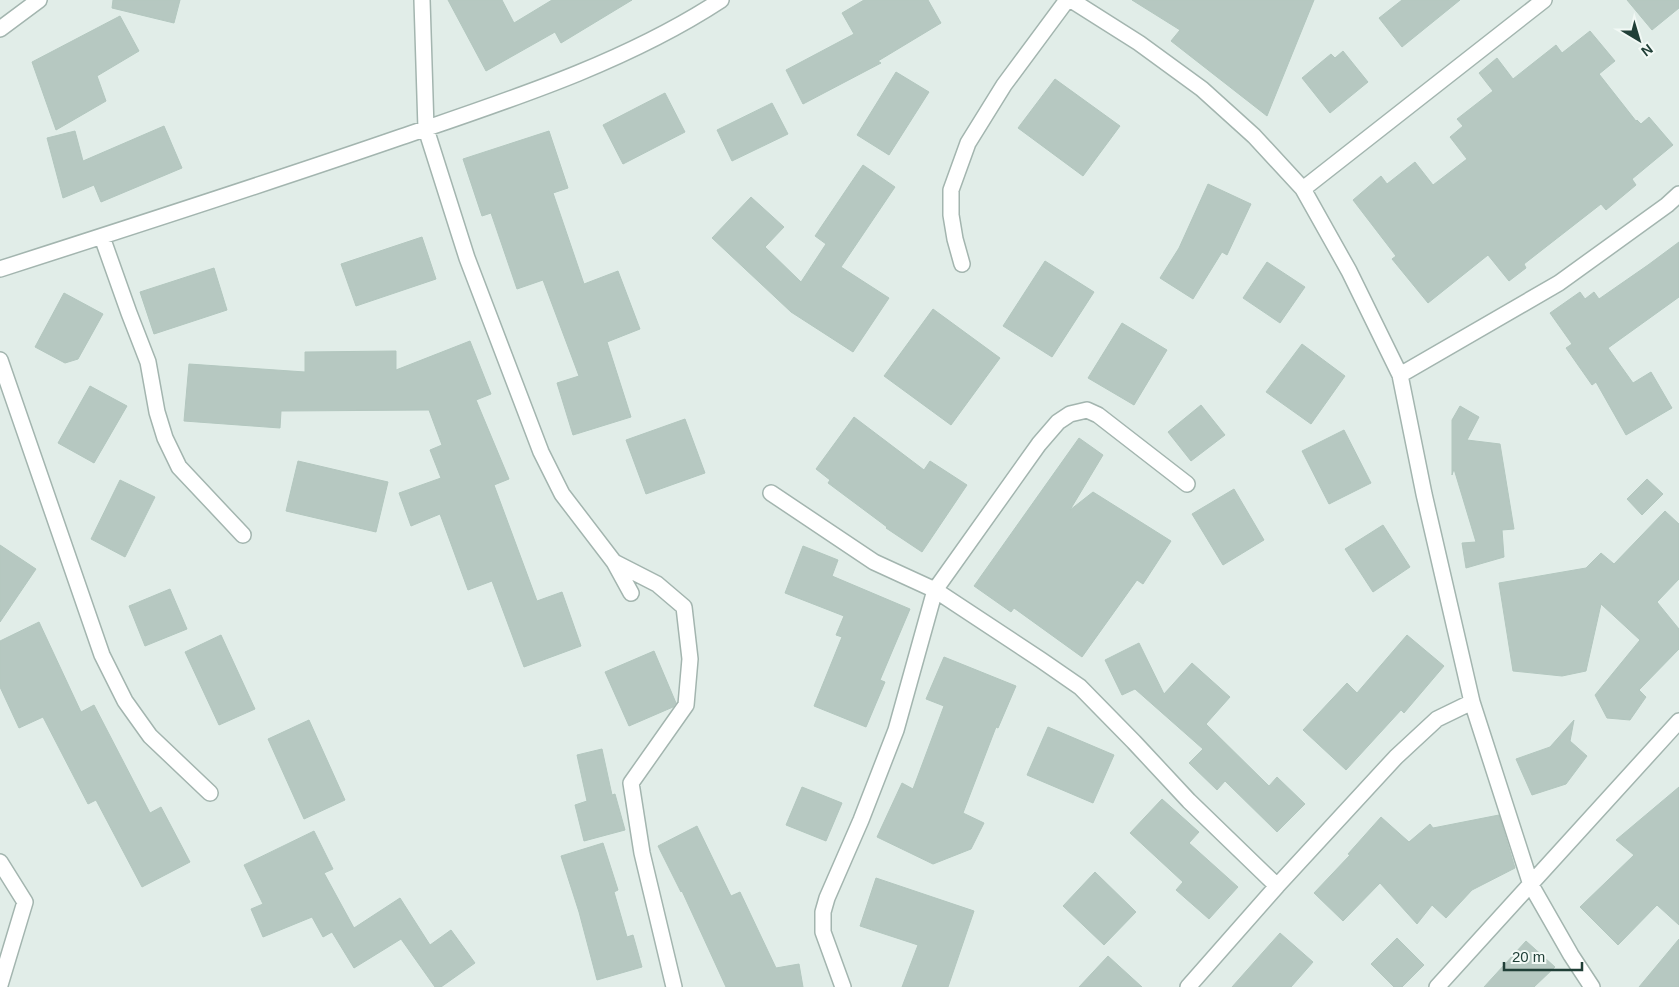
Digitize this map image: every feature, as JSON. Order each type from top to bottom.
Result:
[{"type":"street","points":[[0,29],[39,0]]},
{"type":"street","points":[[422,0],[426,129],[467,258],[541,452],[562,494],[614,562],[631,593]]},
{"type":"street","points":[[0,269],[102,237],[539,90],[621,55],[721,0]]},
{"type":"street","points":[[962,264],[951,215],[951,190],[968,143],[1004,85],[1067,0]]},
{"type":"street","points":[[1071,0],[1138,43],[1202,89],[1254,136],[1303,189],[1349,271],[1400,375],[1424,494],[1472,702],[1531,885],[1571,955],[1592,987]]},
{"type":"street","points":[[1303,189],[1544,0]]},
{"type":"street","points":[[1400,375],[1559,283],[1659,211],[1679,194]]},
{"type":"street","points":[[102,237],[128,313],[148,362],[157,412],[165,438],[179,467],[243,535]]},
{"type":"street","points":[[0,360],[102,655],[125,700],[150,736],[210,793]]},
{"type":"street","points":[[843,987],[823,932],[823,912],[896,730],[935,590],[1039,444],[1058,422],[1070,414],[1087,410],[1098,415],[1187,484]]},
{"type":"street","points":[[771,493],[874,562],[935,590],[1080,687],[1188,801],[1277,886]]},
{"type":"street","points":[[614,562],[657,584],[684,607],[690,659],[686,704],[631,783],[642,853],[674,987]]},
{"type":"street","points":[[1188,987],[1277,886],[1396,757],[1437,719],[1472,702]]},
{"type":"street","points":[[1437,987],[1679,721]]},
{"type":"street","points":[[0,862],[25,902],[0,985]]},
{"type":"building","points":[[113,0],[180,0],[174,23],[112,8]]},
{"type":"building","points":[[448,0],[502,0],[514,23],[552,0],[632,0],[561,43],[555,32],[486,71]]},
{"type":"building","points":[[864,0],[928,0],[941,23],[878,61],[881,63],[803,104],[786,70],[854,34],[842,13]]},
{"type":"building","points":[[1132,0],[1314,0],[1267,116],[1171,41],[1180,30]]},
{"type":"building","points":[[1402,0],[1460,0],[1402,47],[1379,18]]},
{"type":"building","points":[[1627,0],[1679,0],[1679,8],[1652,30]]},
{"type":"building","points":[[120,16],[139,51],[97,76],[106,101],[56,130],[32,62]]},
{"type":"building","points":[[1590,31],[1615,61],[1599,74],[1636,121],[1641,124],[1649,117],[1673,145],[1632,179],[1636,185],[1606,210],[1601,204],[1524,264],[1526,268],[1509,281],[1488,255],[1428,303],[1392,259],[1396,256],[1353,200],[1381,176],[1387,184],[1415,162],[1433,185],[1467,159],[1450,137],[1463,126],[1457,119],[1493,91],[1479,73],[1497,58],[1513,79],[1556,45],[1562,53]]},
{"type":"building","points":[[1343,51],[1368,82],[1330,113],[1302,78],[1331,54],[1335,58]]},
{"type":"building","points":[[896,72],[929,92],[889,155],[857,135]]},
{"type":"building","points":[[1055,79],[1120,126],[1083,176],[1018,128]]},
{"type":"building","points":[[665,93],[685,132],[623,164],[603,125]]},
{"type":"building","points":[[772,103],[788,134],[732,161],[717,130]]},
{"type":"building","points":[[164,126],[182,168],[101,202],[94,185],[63,198],[47,138],[75,131],[83,161]]},
{"type":"building","points":[[549,131],[568,188],[553,193],[584,284],[618,271],[640,329],[607,342],[631,417],[573,435],[557,383],[579,376],[543,280],[517,289],[491,213],[482,216],[463,159]]},
{"type":"building","points":[[863,165],[895,187],[841,267],[889,298],[853,352],[791,312],[712,238],[751,197],[784,227],[765,247],[801,282],[826,244],[815,236]]},
{"type":"building","points":[[1208,184],[1251,204],[1227,255],[1222,252],[1193,299],[1160,278],[1179,248]]},
{"type":"building","points":[[422,237],[436,279],[356,306],[341,264]]},
{"type":"building","points":[[1679,242],[1679,297],[1608,348],[1633,383],[1651,372],[1672,408],[1626,435],[1596,382],[1592,385],[1566,348],[1572,344],[1550,313],[1580,292],[1585,299],[1594,292],[1599,299]]},
{"type":"building","points":[[1045,261],[1094,292],[1052,357],[1003,326]]},
{"type":"building","points":[[1267,262],[1305,287],[1280,323],[1243,298]]},
{"type":"building","points":[[214,268],[227,310],[154,334],[140,292]]},
{"type":"building","points":[[64,293],[103,314],[78,359],[65,363],[35,347]]},
{"type":"building","points":[[933,309],[1000,358],[951,425],[884,376]]},
{"type":"building","points":[[1122,323],[1167,350],[1134,405],[1088,378]]},
{"type":"building","points":[[470,341],[491,394],[476,400],[509,479],[494,485],[537,601],[562,592],[581,646],[524,667],[492,581],[468,590],[440,514],[411,526],[399,493],[441,478],[430,450],[442,445],[429,410],[281,411],[280,428],[184,421],[189,364],[305,372],[305,352],[396,351],[396,370]]},
{"type":"building","points":[[1302,344],[1345,376],[1311,424],[1266,392]]},
{"type":"building","points":[[90,386],[127,406],[94,463],[58,443]]},
{"type":"building","points":[[1201,405],[1225,435],[1191,461],[1168,432]]},
{"type":"building","points":[[1460,406],[1479,417],[1467,440],[1500,444],[1514,529],[1502,530],[1504,557],[1466,568],[1462,543],[1476,542],[1454,469],[1452,475],[1452,420]]},
{"type":"building","points":[[854,417],[924,470],[930,461],[967,485],[922,552],[886,528],[828,483],[830,480],[816,469]]},
{"type":"building","points":[[685,419],[705,473],[646,494],[626,440]]},
{"type":"building","points":[[1344,430],[1371,483],[1329,504],[1302,451]]},
{"type":"building","points":[[1079,438],[1103,455],[1070,510],[1093,492],[1171,541],[1143,584],[1137,580],[1082,657],[1014,608],[1011,612],[974,586]]},
{"type":"building","points":[[298,461],[388,482],[376,532],[286,511]]},
{"type":"building","points":[[1647,479],[1663,494],[1642,515],[1627,499]]},
{"type":"building","points":[[120,480],[155,497],[125,557],[91,539]]},
{"type":"building","points":[[1234,489],[1264,540],[1223,565],[1192,514]]},
{"type":"building","points":[[1665,511],[1679,524],[1679,579],[1657,602],[1679,629],[1679,649],[1639,690],[1646,697],[1630,720],[1607,718],[1595,695],[1640,640],[1601,604],[1586,671],[1562,676],[1513,671],[1499,583],[1586,568],[1601,553],[1614,564]]},
{"type":"building","points":[[1383,525],[1410,567],[1373,592],[1345,549]]},
{"type":"building","points":[[0,545],[36,569],[0,622]]},
{"type":"building","points":[[803,546],[838,560],[832,576],[910,609],[880,680],[885,682],[866,727],[814,706],[842,637],[836,635],[844,616],[785,593]]},
{"type":"building","points":[[170,589],[187,629],[145,646],[129,606]]},
{"type":"building","points":[[39,622],[81,712],[94,705],[150,813],[161,807],[190,862],[142,887],[96,800],[88,804],[43,717],[19,728],[0,687],[0,641]]},
{"type":"building","points":[[221,635],[255,709],[219,725],[185,652]]},
{"type":"building","points":[[1407,635],[1444,666],[1404,713],[1401,710],[1346,770],[1303,730],[1347,683],[1357,693]]},
{"type":"building","points":[[1139,643],[1164,694],[1192,663],[1230,697],[1206,724],[1269,786],[1277,777],[1305,804],[1277,832],[1225,781],[1217,790],[1189,763],[1203,749],[1135,689],[1122,695],[1105,660]]},
{"type":"building","points":[[654,651],[676,703],[673,707],[629,726],[605,672]]},
{"type":"building","points":[[944,657],[1016,686],[998,728],[996,727],[963,813],[984,823],[971,849],[933,864],[877,837],[902,783],[913,789],[944,706],[926,699]]},
{"type":"building","points":[[309,720],[345,800],[304,819],[268,739]]},
{"type":"building","points":[[1574,720],[1570,741],[1587,756],[1566,784],[1532,795],[1516,759],[1550,747]]},
{"type":"building","points":[[1048,727],[1114,755],[1093,803],[1027,775]]},
{"type":"building","points":[[602,749],[612,795],[615,794],[625,830],[584,841],[575,805],[587,801],[577,755]]},
{"type":"building","points":[[802,787],[842,803],[826,841],[786,825]]},
{"type":"building","points":[[1679,787],[1679,925],[1657,905],[1618,945],[1580,907],[1634,855],[1616,840]]},
{"type":"building","points":[[1162,799],[1199,832],[1189,843],[1238,887],[1209,919],[1176,890],[1183,882],[1130,833]]},
{"type":"building","points":[[1499,815],[1515,868],[1472,890],[1446,918],[1432,905],[1417,924],[1380,883],[1343,921],[1314,893],[1350,855],[1348,854],[1381,817],[1409,842],[1430,824],[1433,828]]},
{"type":"building","points":[[697,826],[731,896],[740,892],[776,968],[799,964],[803,987],[726,987],[682,891],[658,846]]},
{"type":"building","points":[[314,831],[333,869],[324,873],[354,928],[400,898],[430,945],[451,930],[475,963],[441,987],[435,987],[401,939],[354,968],[332,932],[323,937],[312,917],[263,937],[251,909],[263,904],[244,865]]},
{"type":"building","points":[[603,843],[618,890],[614,892],[627,937],[633,935],[642,967],[597,980],[579,912],[561,856]]},
{"type":"building","points":[[1095,872],[1136,912],[1104,945],[1063,906]]},
{"type":"building","points":[[876,878],[974,911],[948,987],[902,987],[918,945],[860,926]]},
{"type":"building","points":[[1280,933],[1313,962],[1291,987],[1232,987]]},
{"type":"building","points":[[1397,938],[1424,965],[1402,987],[1394,987],[1371,964]]},
{"type":"building","points":[[1679,939],[1679,987],[1639,987]]},
{"type":"building","points":[[1526,941],[1555,967],[1534,987],[1484,987]]},
{"type":"building","points":[[1108,956],[1142,987],[1079,987]]}]
